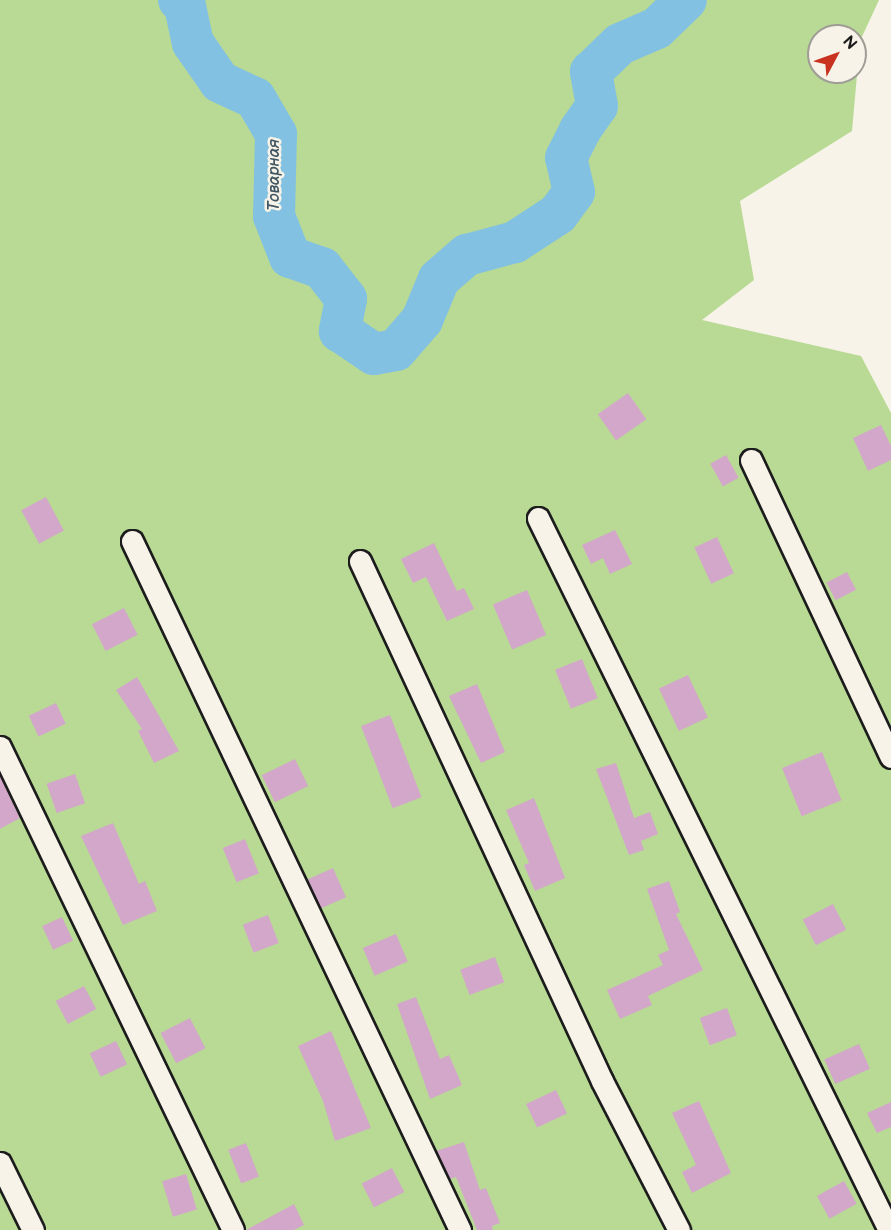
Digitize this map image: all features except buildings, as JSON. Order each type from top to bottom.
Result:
[{"type":"street","points":[[751,460],[891,757]]},
{"type":"street","points":[[538,518],[889,1230]]},
{"type":"street","points":[[132,541],[460,1230]]},
{"type":"street","points":[[360,561],[602,1081],[679,1230]]},
{"type":"street","points":[[0,747],[233,1230]]},
{"type":"street","points":[[0,1163],[33,1230]]},
{"type":"green space","points":[[0,0],[879,0],[867,26],[867,24],[807,24],[807,84],[856,84],[852,131],[740,201],[754,280],[702,320],[861,356],[891,413],[891,1230],[0,1230]]},
{"type":"waterway","name":"Товарная","points":[[179,0],[185,6],[193,43],[220,82],[255,98],[276,134],[274,216],[290,257],[322,268],[346,299],[340,331],[374,354],[396,350],[422,320],[439,279],[467,255],[515,242],[558,214],[574,192],[566,158],[580,130],[597,106],[591,72],[620,44],[657,28],[686,0]]}]
